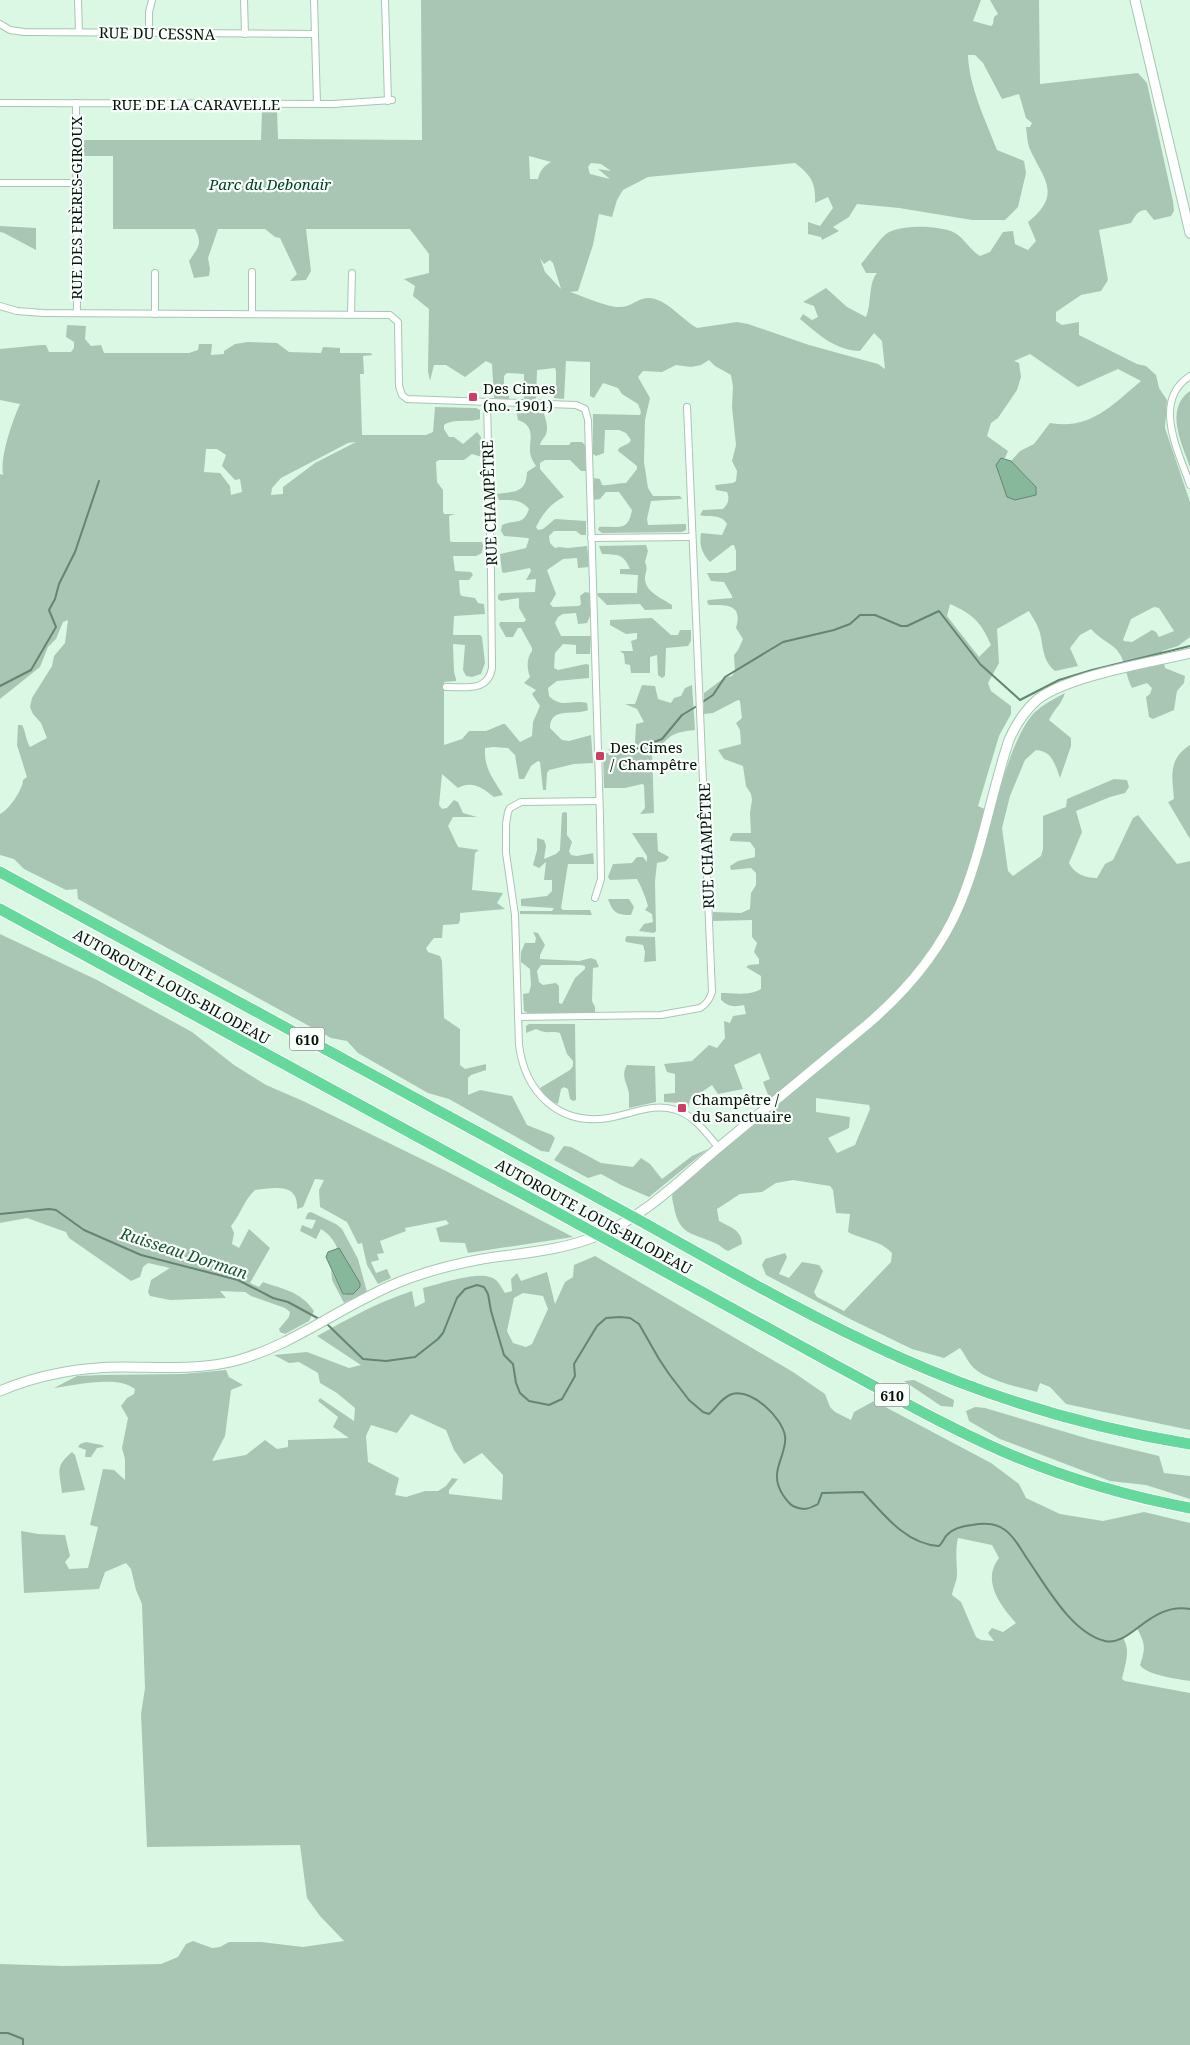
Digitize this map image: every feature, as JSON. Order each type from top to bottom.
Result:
[{"type":"highway","name":"AUTOROUTE LOUIS-BILODEAU","points":[[0,872],[838,1328],[942,1375],[1003,1398],[1124,1432],[1190,1444]]},
{"type":"highway","name":"AUTOROUTE LOUIS-BILODEAU","points":[[0,909],[908,1404],[992,1446],[1041,1467],[1091,1484],[1142,1498],[1190,1508]]},
{"type":"street","points":[[78,0],[79,32]]},
{"type":"street","points":[[149,33],[149,12],[152,0]]},
{"type":"street","points":[[244,0],[245,34]]},
{"type":"street","points":[[314,0],[317,104]]},
{"type":"street","name":"RUE DE LA CARAVELLE","points":[[0,103],[317,104],[390,100],[385,0]]},
{"type":"street","points":[[1135,0],[1190,233]]},
{"type":"street","name":"RUE DU CESSNA","points":[[0,24],[17,31],[315,34]]},
{"type":"street","name":"RUE DES FRÈRES-GIROUX","points":[[76,103],[76,313]]},
{"type":"street","points":[[0,183],[76,183]]},
{"type":"street","points":[[252,272],[252,314]]},
{"type":"street","points":[[155,273],[155,314]]},
{"type":"street","points":[[351,314],[352,273]]},
{"type":"street","points":[[0,306],[30,313],[390,315],[398,322],[399,386],[402,395],[413,400],[576,405],[585,409],[588,420],[599,801],[600,879],[595,898]]},
{"type":"street","points":[[1190,376],[1175,390],[1172,396],[1170,413],[1174,437],[1190,485]]},
{"type":"street","name":"RUE CHAMPÊTRE","points":[[446,687],[482,685],[489,679],[492,668],[492,573],[487,402]]},
{"type":"street","name":"RUE CHAMPÊTRE","points":[[518,1017],[661,1015],[700,1008],[704,1006],[710,997],[711,972],[687,407]]},
{"type":"street","points":[[591,538],[692,537]]},
{"type":"street","points":[[0,1390],[26,1380],[74,1370],[122,1367],[190,1367],[229,1362],[266,1349],[382,1289],[424,1273],[478,1260],[563,1247],[603,1234],[623,1224],[645,1209],[883,1011],[926,964],[942,940],[963,898],[1009,740],[1016,725],[1026,711],[1046,694],[1067,684],[1190,653]]},
{"type":"street","points":[[599,801],[521,802],[515,804],[508,812],[506,847],[515,908],[520,1051],[526,1074],[540,1095],[552,1106],[567,1114],[591,1120],[615,1117],[651,1107],[675,1109],[691,1118],[718,1148]]},
{"type":"green space","name":"Parc du Debonair","points":[[421,0],[981,0],[973,21],[991,26],[994,17],[998,14],[990,0],[1039,0],[1040,84],[1138,73],[1147,83],[1174,211],[1171,216],[1154,220],[1146,210],[1143,210],[1137,214],[1131,223],[1099,230],[1108,280],[1101,291],[1081,295],[1056,312],[1056,321],[1062,325],[1079,322],[1079,335],[1137,364],[1146,366],[1156,375],[1159,388],[1167,400],[1165,428],[1190,502],[1190,637],[1178,646],[1162,651],[1165,668],[1185,676],[1184,683],[1177,691],[1174,710],[1153,719],[1149,717],[1146,697],[1150,694],[1152,688],[1147,683],[1132,688],[1123,660],[1117,650],[1091,629],[1080,635],[1070,648],[1078,666],[1055,671],[1047,662],[1038,627],[1029,611],[997,629],[999,663],[988,683],[991,691],[1011,706],[1011,714],[999,736],[978,806],[993,813],[1009,760],[1021,732],[1035,712],[1065,693],[1049,720],[1071,738],[1071,746],[1060,778],[1052,759],[1046,753],[1036,750],[1025,760],[1010,796],[1002,828],[1008,871],[1013,876],[1041,856],[1043,849],[1043,816],[1066,807],[1067,799],[1114,779],[1127,780],[1129,787],[1125,793],[1076,811],[1082,832],[1069,863],[1071,867],[1077,873],[1097,878],[1105,864],[1113,860],[1133,818],[1138,815],[1177,864],[1190,861],[1190,1430],[1066,1404],[1050,1387],[1040,1383],[1037,1392],[992,1379],[971,1365],[960,1348],[944,1358],[912,1349],[766,1275],[762,1265],[765,1259],[785,1253],[787,1257],[779,1274],[789,1278],[802,1262],[819,1265],[823,1271],[814,1292],[817,1297],[844,1311],[891,1262],[892,1253],[882,1245],[848,1232],[850,1214],[836,1213],[833,1190],[830,1186],[793,1180],[776,1183],[762,1192],[740,1194],[717,1209],[719,1221],[740,1235],[742,1244],[728,1251],[717,1244],[693,1235],[679,1223],[672,1200],[673,1192],[775,1106],[770,1100],[763,1082],[770,1079],[760,1053],[734,1065],[743,1089],[718,1094],[712,1085],[690,1100],[688,1108],[680,1103],[664,1102],[664,1094],[675,1093],[675,1074],[667,1072],[664,1064],[692,1061],[709,1045],[717,1048],[725,1038],[724,1021],[730,1023],[733,1016],[746,1014],[744,1005],[734,1006],[727,1004],[721,1000],[721,993],[747,993],[761,989],[761,976],[746,967],[759,964],[759,959],[754,952],[757,943],[752,937],[752,920],[713,921],[713,912],[741,913],[750,909],[751,893],[756,885],[756,873],[751,868],[731,870],[730,866],[738,861],[755,857],[755,849],[750,842],[730,841],[733,833],[751,833],[750,813],[752,800],[746,786],[743,766],[724,759],[718,750],[741,744],[740,730],[736,723],[742,718],[740,701],[738,700],[713,713],[704,714],[704,693],[724,678],[732,676],[735,671],[734,655],[743,639],[736,628],[738,620],[735,610],[722,605],[709,605],[707,602],[708,600],[732,598],[724,582],[711,581],[707,573],[727,573],[736,570],[736,551],[734,545],[710,562],[703,552],[700,541],[701,533],[722,535],[727,524],[722,518],[700,515],[703,510],[723,509],[727,503],[727,492],[716,490],[715,485],[736,481],[737,471],[732,461],[736,445],[731,375],[715,366],[709,360],[701,365],[691,367],[676,365],[662,372],[643,371],[638,377],[650,398],[645,420],[644,462],[648,488],[653,496],[680,496],[682,499],[651,501],[647,519],[648,525],[686,524],[686,530],[682,532],[602,533],[598,530],[599,527],[625,525],[632,510],[619,492],[606,492],[600,499],[594,500],[594,478],[600,479],[602,485],[626,483],[637,469],[637,466],[618,451],[619,448],[631,440],[626,433],[619,430],[605,430],[604,453],[596,456],[593,454],[593,414],[640,415],[641,412],[638,404],[622,394],[618,388],[603,383],[594,398],[590,396],[590,362],[566,361],[564,399],[554,398],[554,389],[556,388],[555,368],[537,370],[536,401],[524,401],[524,374],[507,373],[504,376],[504,390],[509,394],[509,400],[494,398],[492,364],[486,361],[465,377],[446,365],[434,365],[430,381],[428,371],[429,309],[413,296],[415,286],[404,279],[429,273],[429,254],[410,229],[306,229],[311,271],[306,280],[290,281],[297,274],[280,238],[275,237],[265,229],[218,229],[208,258],[209,276],[194,278],[189,261],[199,242],[195,229],[113,229],[113,156],[81,156],[81,140],[261,140],[262,110],[277,110],[278,139],[422,140]],"holes":[[[968,55],[975,55],[983,63],[1002,99],[1019,94],[1026,118],[1032,123],[1030,127],[1026,127],[1028,145],[1044,177],[1048,194],[1039,212],[1028,222],[1036,241],[1028,250],[1015,244],[1013,231],[1003,232],[990,252],[980,256],[958,235],[949,230],[930,227],[900,228],[886,234],[861,264],[866,273],[877,273],[872,282],[866,317],[847,307],[826,288],[803,302],[814,306],[818,317],[812,320],[803,314],[800,319],[835,345],[860,351],[874,333],[882,341],[885,369],[878,364],[809,345],[748,324],[737,322],[697,328],[661,301],[655,299],[644,298],[623,307],[613,307],[570,292],[578,291],[593,245],[599,214],[612,217],[617,200],[623,190],[648,177],[795,163],[809,176],[815,190],[815,203],[828,197],[833,208],[820,226],[808,222],[808,234],[821,237],[822,240],[839,231],[833,227],[849,217],[857,204],[899,208],[972,220],[1005,220],[1018,207],[1026,173],[1024,161],[997,150],[971,79]],[[529,156],[551,162],[546,165],[538,179],[530,179]],[[591,163],[601,164],[611,171],[598,169],[610,179],[590,174],[588,167]],[[540,258],[544,264],[550,260],[553,263],[561,289],[545,272]],[[1030,354],[1078,387],[1118,369],[1141,381],[1100,414],[1077,423],[1050,423],[1034,444],[1020,451],[1011,461],[1036,487],[1001,458],[1005,458],[1008,451],[987,436],[991,423],[998,418],[1017,390],[1021,377],[1019,363],[1014,361]],[[950,604],[971,615],[980,624],[991,645],[979,657],[947,616]],[[1154,607],[1159,608],[1174,631],[1159,637],[1152,630],[1132,642],[1123,640],[1131,619]],[[816,1098],[869,1105],[870,1109],[855,1145],[837,1153],[828,1138],[849,1128],[850,1117],[816,1112]]]},
{"type":"green space","points":[[0,226],[36,228],[36,250],[0,232]]},
{"type":"green space","points":[[67,325],[86,326],[85,339],[91,346],[101,345],[104,353],[189,353],[198,350],[199,344],[212,344],[211,355],[224,354],[224,351],[235,344],[248,342],[277,343],[289,352],[321,353],[323,347],[340,348],[340,353],[370,353],[373,355],[363,356],[364,374],[360,374],[362,435],[426,435],[433,432],[435,407],[476,408],[480,410],[480,419],[448,423],[444,425],[444,429],[449,437],[454,437],[463,444],[477,432],[481,437],[482,457],[472,454],[464,460],[439,460],[436,462],[437,482],[443,490],[444,514],[455,514],[449,516],[450,541],[482,542],[483,545],[482,553],[476,556],[453,556],[455,571],[471,572],[473,575],[469,580],[459,580],[460,594],[475,598],[478,603],[484,604],[485,614],[454,616],[453,635],[480,635],[482,637],[485,663],[481,674],[472,677],[466,676],[463,670],[465,645],[453,644],[456,681],[444,682],[444,745],[462,739],[469,731],[486,731],[503,724],[520,742],[532,736],[533,722],[540,706],[532,694],[536,690],[524,683],[530,677],[528,664],[532,648],[521,628],[518,628],[513,637],[506,637],[499,625],[500,622],[524,622],[526,620],[519,608],[519,598],[501,601],[498,599],[498,595],[501,593],[535,592],[536,579],[526,580],[531,571],[530,568],[504,573],[502,572],[500,554],[526,548],[529,539],[504,536],[501,531],[502,525],[522,520],[529,509],[519,502],[499,500],[497,494],[519,490],[525,484],[527,472],[536,466],[530,454],[530,432],[525,423],[518,420],[516,409],[543,410],[547,428],[540,445],[569,445],[571,442],[582,442],[585,445],[586,471],[581,471],[570,460],[545,460],[540,463],[540,469],[564,497],[548,509],[536,527],[538,530],[543,529],[555,519],[586,521],[586,535],[581,535],[576,531],[554,531],[549,536],[550,543],[555,548],[587,546],[589,567],[578,568],[577,558],[563,559],[547,570],[556,594],[550,604],[553,607],[579,606],[581,604],[580,596],[585,592],[590,593],[590,616],[587,623],[578,624],[576,613],[563,614],[558,617],[555,623],[561,636],[591,636],[590,654],[576,654],[576,645],[563,644],[555,653],[554,668],[558,670],[586,664],[589,665],[589,678],[557,681],[548,688],[549,696],[558,702],[587,703],[588,710],[559,714],[554,717],[550,728],[562,740],[569,741],[591,735],[593,763],[574,764],[549,770],[547,773],[546,790],[543,790],[540,762],[538,761],[531,766],[524,779],[519,779],[515,755],[508,748],[485,748],[488,768],[503,795],[494,797],[473,785],[458,788],[442,774],[439,805],[442,809],[447,808],[454,800],[458,802],[463,813],[477,817],[453,817],[448,826],[458,847],[479,850],[475,853],[472,890],[503,893],[497,903],[505,909],[460,913],[458,924],[443,925],[442,938],[434,938],[426,948],[428,952],[440,956],[442,961],[444,1018],[460,1029],[460,1065],[465,1069],[486,1064],[486,1070],[471,1075],[468,1078],[468,1095],[480,1090],[512,1096],[527,1125],[555,1138],[549,1152],[541,1151],[449,1099],[428,1093],[358,1053],[347,1041],[331,1038],[78,899],[77,889],[66,890],[24,869],[14,859],[0,855],[0,814],[15,799],[21,789],[23,780],[27,777],[17,745],[18,725],[22,725],[30,747],[47,738],[41,723],[30,707],[32,698],[52,666],[54,656],[65,643],[68,620],[63,622],[56,639],[48,647],[40,667],[0,699],[0,474],[3,475],[5,449],[10,429],[20,404],[0,400],[0,349],[46,345],[49,352],[71,352],[74,348],[74,342],[66,337]],"holes":[[[356,442],[315,463],[283,487],[283,494],[271,495],[272,488],[281,478],[348,443]],[[206,449],[217,449],[226,455],[222,466],[235,480],[240,479],[242,492],[231,495],[230,486],[220,473],[204,472]]]},
{"type":"green space","points":[[1190,391],[1190,467],[1180,438],[1176,417],[1182,398]]},
{"type":"green space","points":[[646,545],[648,551],[645,562],[647,568],[645,582],[647,587],[654,594],[672,605],[672,609],[645,610],[640,604],[607,605],[597,595],[598,593],[637,593],[638,575],[620,574],[620,569],[630,569],[625,560],[616,555],[602,554],[599,546]]},
{"type":"green space","points":[[652,618],[671,635],[678,635],[680,630],[691,630],[691,641],[688,646],[666,648],[665,676],[662,678],[658,675],[657,655],[650,657],[650,673],[631,673],[630,665],[625,664],[624,654],[620,651],[633,651],[631,641],[637,639],[637,633],[626,634],[610,625],[610,620]]},
{"type":"green space","points":[[642,685],[655,686],[658,699],[671,703],[674,698],[681,696],[685,688],[692,685],[695,730],[674,735],[652,751],[654,813],[640,814],[645,808],[644,785],[625,788],[604,788],[603,753],[637,753],[640,751],[635,743],[636,724],[644,722],[637,709],[625,704],[635,704]]},
{"type":"green space","points":[[1190,745],[1190,839],[1168,802],[1174,799],[1172,775],[1175,762],[1183,750]]},
{"type":"green space","points":[[562,813],[567,813],[567,835],[572,842],[569,851],[571,855],[577,856],[593,853],[594,864],[568,864],[561,908],[563,910],[590,910],[592,915],[520,914],[520,911],[552,911],[554,908],[521,906],[521,899],[547,896],[552,891],[552,880],[544,880],[546,862],[539,868],[533,865],[537,850],[537,838],[544,840],[546,846],[544,859],[556,854],[560,850]]},
{"type":"green space","points":[[632,833],[657,833],[658,851],[669,857],[666,861],[657,863],[655,881],[656,931],[654,933],[639,931],[644,924],[653,922],[652,914],[645,910],[648,906],[637,879],[610,880],[608,877],[613,864],[632,863],[637,857],[643,857],[647,862],[647,856]]},
{"type":"green space","points":[[608,899],[629,899],[634,907],[631,915],[616,912]]},
{"type":"green space","points":[[533,932],[538,933],[545,945],[540,959],[579,961],[591,958],[596,960],[599,967],[593,968],[592,1001],[595,1013],[528,1013],[524,1011],[523,994],[529,993],[531,985],[530,969],[521,962],[521,952],[525,943],[535,943],[536,938]],"holes":[[[541,965],[585,966],[585,969],[575,978],[562,1004],[559,1003],[559,986],[556,983],[543,985],[539,982],[537,971]]]},
{"type":"green space","points":[[0,934],[97,980],[192,1032],[234,1065],[266,1085],[303,1101],[444,1170],[573,1237],[468,1253],[465,1243],[440,1242],[436,1228],[449,1224],[446,1220],[405,1228],[406,1231],[380,1241],[384,1253],[377,1254],[379,1260],[371,1262],[376,1273],[387,1269],[391,1278],[378,1284],[367,1265],[362,1243],[358,1244],[347,1222],[320,1207],[319,1190],[324,1180],[315,1179],[303,1207],[297,1209],[297,1200],[294,1194],[289,1191],[277,1188],[255,1190],[231,1226],[234,1233],[232,1244],[239,1248],[249,1229],[270,1248],[250,1283],[259,1287],[263,1282],[292,1292],[309,1304],[314,1311],[309,1321],[285,1334],[280,1332],[279,1329],[289,1317],[290,1312],[285,1308],[245,1292],[220,1291],[226,1298],[170,1300],[150,1296],[148,1292],[151,1280],[170,1268],[148,1263],[143,1267],[140,1277],[131,1281],[69,1238],[66,1232],[27,1218],[0,1223]]},
{"type":"green space","points":[[627,936],[655,937],[656,961],[644,962],[645,952],[643,945],[626,942]]},
{"type":"green space","points":[[529,1024],[575,1024],[576,1100],[570,1099],[568,1089],[564,1087],[561,1089],[558,1104],[548,1098],[540,1088],[570,1070],[573,1066],[573,1061],[567,1054],[560,1033],[543,1032],[536,1029],[526,1033],[526,1026]]},
{"type":"green space","points":[[627,1065],[655,1066],[656,1102],[629,1108],[629,1094],[624,1076]]},
{"type":"green space","points":[[564,1146],[571,1147],[601,1163],[633,1167],[641,1158],[650,1164],[662,1179],[692,1156],[708,1149],[649,1197],[601,1174],[588,1178],[554,1160]]},
{"type":"green space","points":[[311,1212],[342,1229],[358,1259],[367,1292],[344,1303],[332,1280],[331,1270],[343,1294],[346,1295],[341,1258],[334,1242],[321,1229],[316,1239],[300,1231],[302,1225],[312,1229],[316,1220],[305,1219],[308,1213]]},
{"type":"green space","points":[[595,1256],[793,1372],[825,1394],[830,1407],[835,1412],[851,1420],[854,1412],[874,1401],[991,1463],[1019,1484],[1026,1498],[1060,1514],[1103,1521],[1144,1512],[1190,1523],[1190,1681],[1163,1676],[1149,1671],[1140,1665],[1144,1646],[1137,1628],[1123,1638],[1127,1653],[1122,1679],[1190,1693],[1190,2045],[0,2045],[0,1964],[63,1966],[161,1964],[178,1957],[186,1944],[193,1941],[212,1948],[220,1947],[229,1942],[261,1942],[303,1947],[344,1941],[320,1916],[307,1898],[300,1845],[147,1847],[141,1714],[145,1688],[142,1604],[136,1590],[131,1569],[126,1563],[105,1572],[99,1589],[24,1593],[21,1531],[65,1535],[70,1556],[65,1562],[69,1569],[88,1568],[98,1527],[90,1525],[103,1469],[114,1470],[125,1480],[125,1459],[122,1448],[128,1418],[121,1406],[127,1398],[134,1394],[135,1389],[127,1385],[107,1382],[54,1388],[77,1376],[183,1374],[226,1370],[229,1377],[243,1385],[231,1390],[225,1436],[212,1461],[246,1455],[265,1440],[277,1449],[288,1447],[288,1440],[349,1438],[333,1427],[338,1417],[318,1401],[320,1398],[354,1421],[355,1408],[337,1393],[320,1383],[318,1373],[299,1362],[289,1363],[274,1355],[307,1352],[349,1368],[361,1365],[317,1336],[375,1306],[412,1291],[415,1307],[425,1302],[423,1288],[466,1277],[483,1276],[493,1278],[505,1293],[512,1291],[511,1279],[517,1273],[521,1281],[547,1272],[555,1304],[565,1282],[573,1277],[574,1265]],"holes":[[[523,1293],[543,1296],[548,1309],[532,1344],[526,1347],[513,1343],[507,1331],[514,1298]],[[411,1414],[446,1430],[454,1450],[464,1464],[482,1453],[503,1475],[502,1500],[449,1494],[449,1490],[458,1479],[452,1478],[446,1486],[438,1491],[425,1491],[406,1497],[395,1495],[399,1478],[368,1462],[366,1436],[371,1425],[397,1433]],[[958,1538],[992,1545],[999,1558],[992,1575],[995,1593],[1004,1609],[1016,1623],[1003,1632],[992,1628],[988,1633],[994,1641],[981,1640],[976,1637],[961,1602],[952,1595],[957,1577],[956,1552]]]},
{"type":"green space","points":[[914,1380],[954,1400],[953,1407],[941,1406],[904,1381]]},
{"type":"green space","points":[[975,1407],[985,1408],[1089,1439],[1159,1456],[1164,1473],[1190,1476],[1190,1499],[1146,1485],[1110,1481],[1000,1439],[969,1421],[966,1411]]},
{"type":"green space","points":[[86,1442],[104,1447],[97,1448],[91,1457],[85,1457],[86,1450],[78,1447]]},
{"type":"green space","points":[[72,1452],[75,1455],[85,1490],[62,1493],[60,1466]]},
{"type":"shaded area","points":[[1001,458],[1011,461],[1036,487],[1036,495],[1015,500],[1007,497],[996,465]]},
{"type":"shaded area","points":[[339,1248],[360,1283],[360,1287],[353,1294],[343,1294],[326,1257],[328,1252]]},
{"type":"waterway","points":[[0,686],[31,670],[56,627],[49,610],[55,599],[59,584],[75,552],[99,481]]},
{"type":"waterway","points":[[701,703],[713,695],[725,677],[783,642],[834,630],[850,624],[860,615],[875,615],[901,626],[907,626],[939,611],[980,664],[1020,700],[1059,680],[1190,646]]},
{"type":"waterway","points":[[610,750],[633,750],[662,739],[682,715],[697,706]]},
{"type":"waterway","name":"Ruisseau Dorman","points":[[0,1214],[56,1210],[84,1230],[141,1255],[238,1280],[273,1298],[288,1302],[321,1320]]},
{"type":"waterway","name":"Ruisseau Dorman","points":[[327,1324],[363,1359],[386,1361],[415,1357],[443,1333],[457,1298],[465,1289],[477,1285],[484,1287],[488,1294],[504,1355],[513,1364],[516,1383],[520,1393],[529,1401],[549,1405],[562,1399],[575,1376],[574,1364],[597,1326],[606,1318],[630,1318],[639,1324],[659,1359],[689,1400],[703,1412],[709,1414],[725,1398],[732,1394],[740,1394],[757,1400],[772,1413],[783,1429],[785,1436],[784,1450],[777,1471],[777,1478],[783,1495],[793,1506],[803,1509],[812,1507],[818,1504],[822,1493],[863,1492],[896,1527],[916,1540],[939,1546],[953,1530],[981,1524],[998,1526],[1014,1539],[1050,1593],[1070,1618],[1093,1636],[1105,1641],[1123,1638],[1163,1612],[1176,1609],[1190,1609]]},
{"type":"waterway","points":[[0,2033],[8,2033],[23,2039],[23,2045]]},
{"type":"place","name":"Des Cimes (no. 1901)","points":[[473,397]]},
{"type":"place","name":"Des Cimes / Champêtre","points":[[600,756]]},
{"type":"place","name":"Champêtre / du Sanctuaire","points":[[682,1108]]}]
